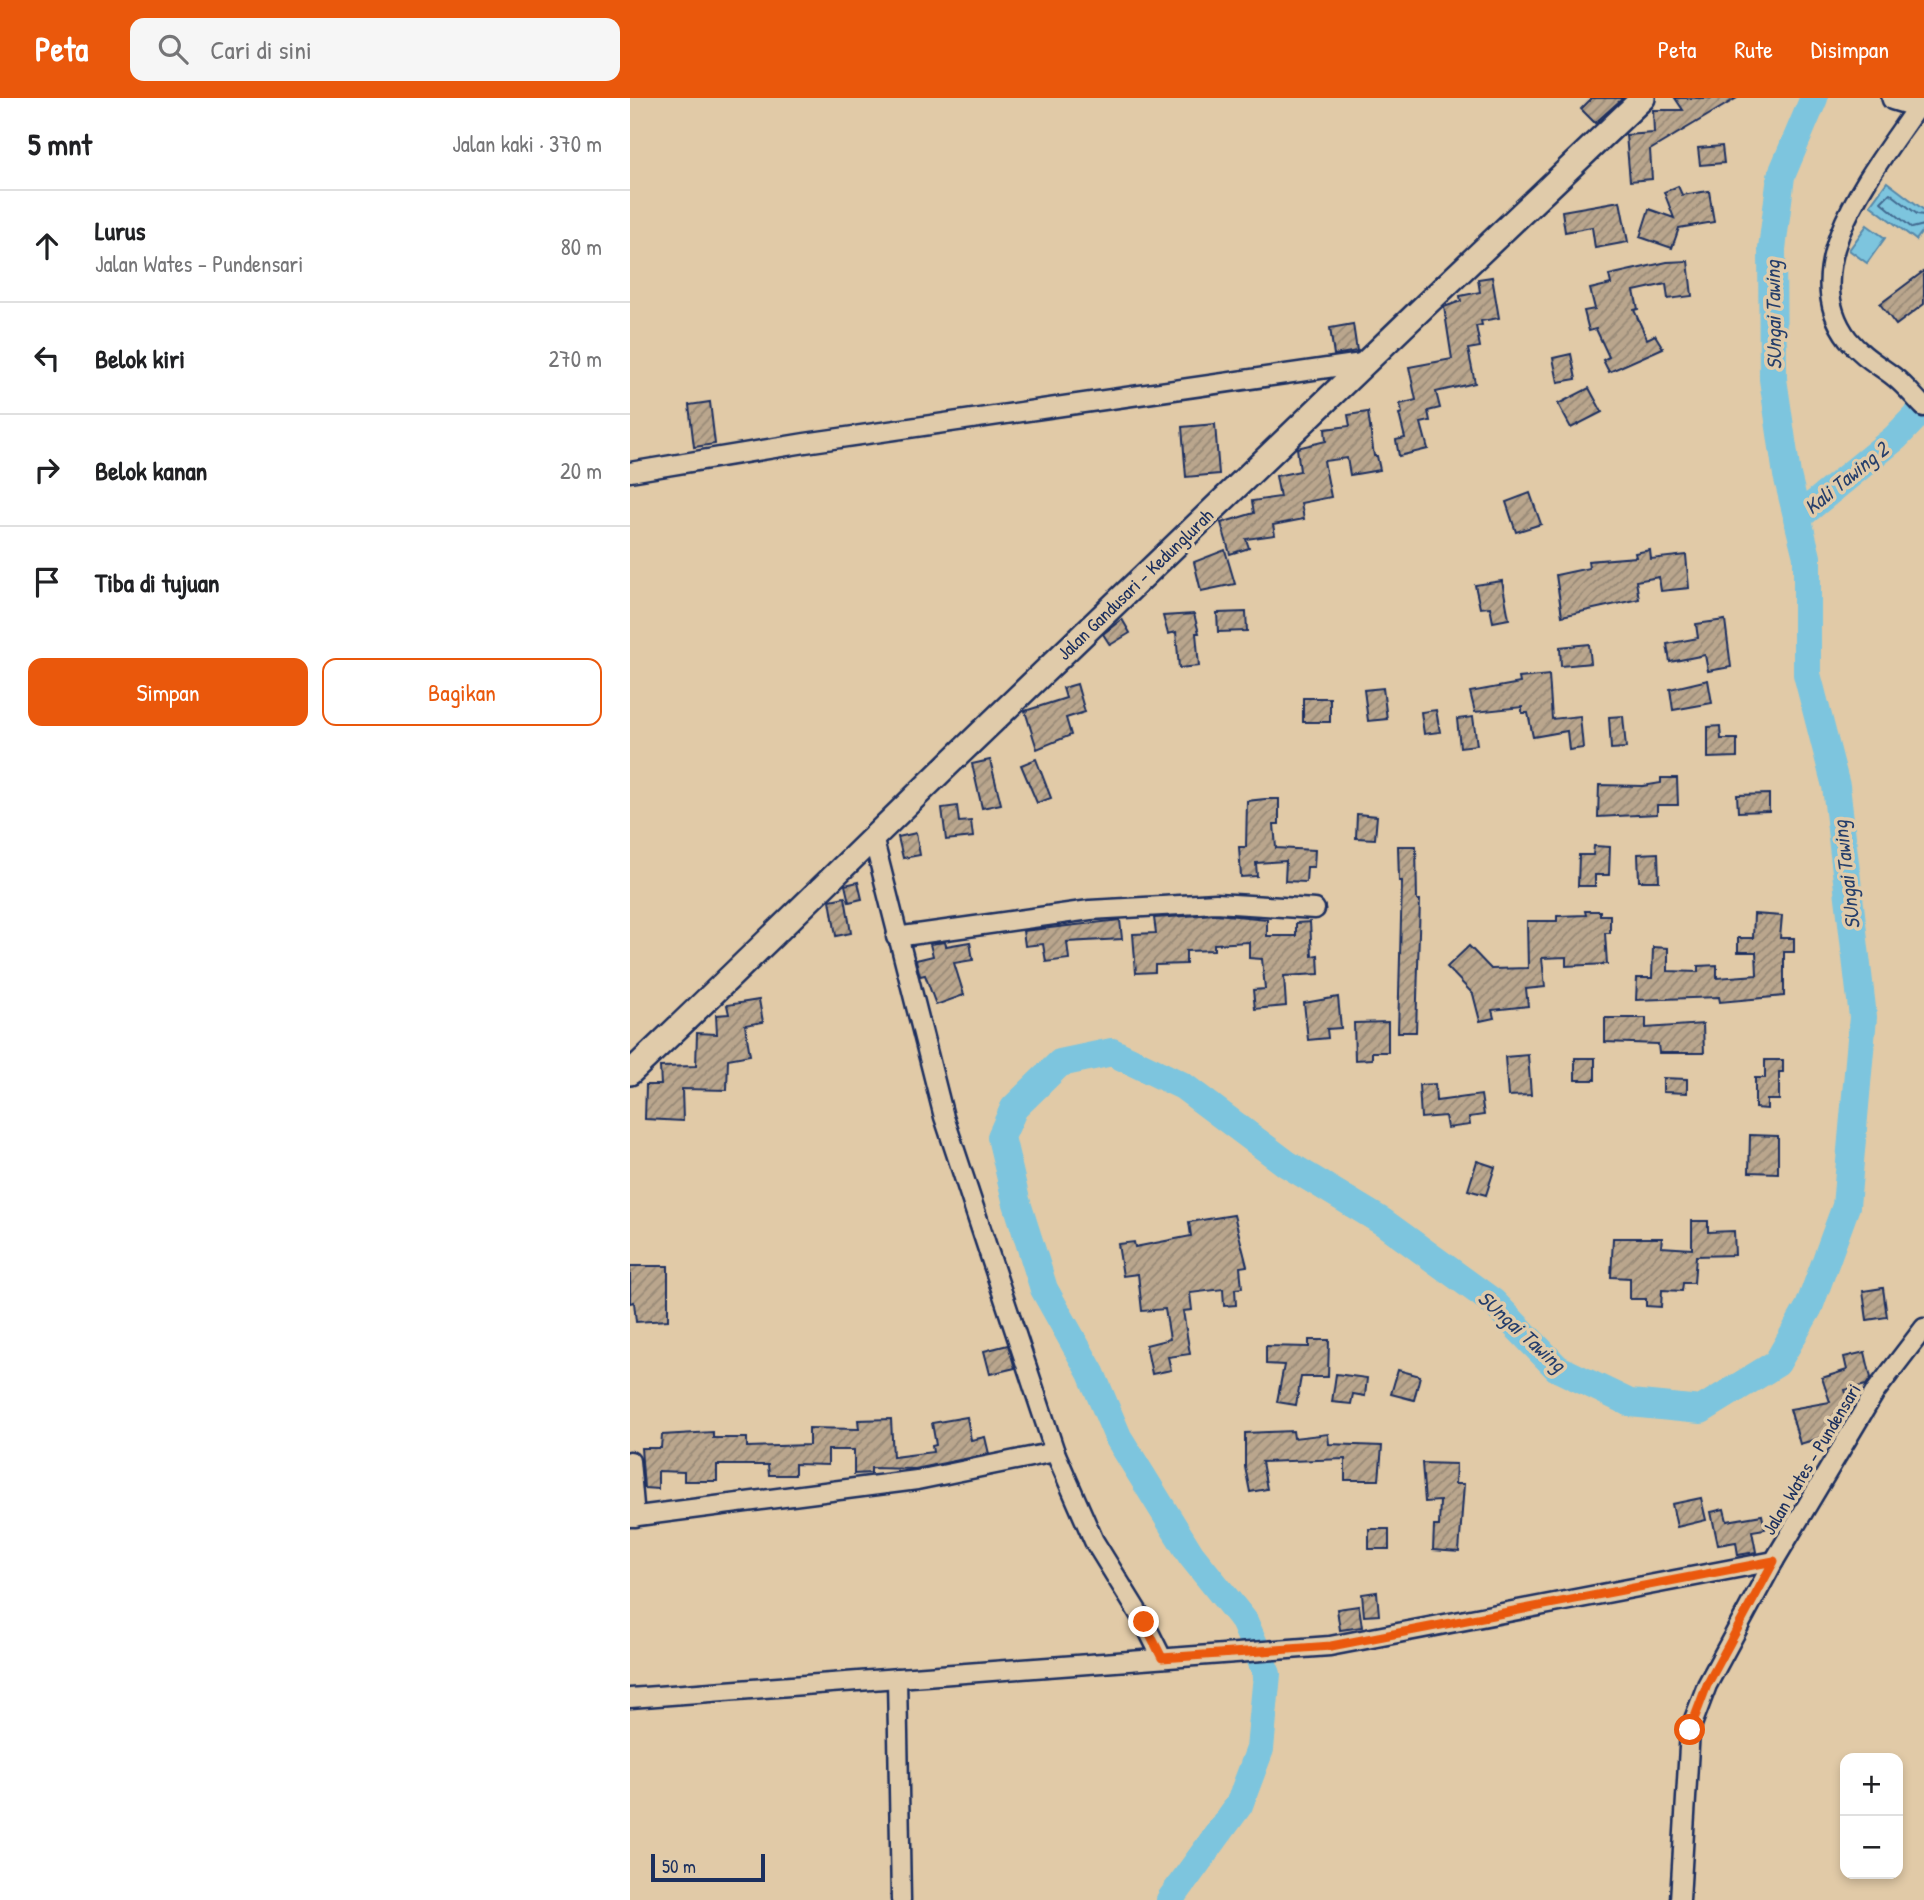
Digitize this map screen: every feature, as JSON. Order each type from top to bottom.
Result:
[{"type":"street","name":"Jalan Gandusari - Kedunglurah","points":[[630,1073],[772,939],[873,837],[1362,363],[1643,98]]},
{"type":"street","points":[[1894,98],[1920,107],[1855,198],[1839,236],[1830,269],[1831,298],[1839,325],[1868,361],[1895,377],[1924,407]]},
{"type":"street","points":[[630,472],[805,443],[1362,363]]},
{"type":"street","points":[[873,837],[896,937],[944,1116],[1055,1451],[1094,1541],[1144,1622],[1162,1658]]},
{"type":"street","points":[[896,937],[1090,910],[1216,903],[1315,909]]},
{"type":"street","name":"Jalan Wates - Pundensari","points":[[1680,1900],[1690,1730],[1707,1685],[1774,1561],[1875,1392],[1924,1328]]},
{"type":"street","points":[[630,1461],[632,1517],[917,1480],[1055,1451]]},
{"type":"street","points":[[630,1698],[1331,1646],[1774,1561]]},
{"type":"street","points":[[897,1678],[901,1900]]},
{"type":"water","points":[[1887,182],[1924,210],[1924,229],[1916,240],[1870,205]]},
{"type":"water","points":[[1867,225],[1885,238],[1867,263],[1849,250]]},
{"type":"building","points":[[1592,98],[1623,98],[1595,123],[1581,109]]},
{"type":"building","points":[[1675,98],[1737,98],[1650,150],[1652,179],[1630,181],[1626,135],[1654,133],[1653,110],[1683,110]]},
{"type":"building","points":[[1722,146],[1724,163],[1700,165],[1698,148]]},
{"type":"building","points":[[1678,186],[1682,195],[1709,191],[1714,222],[1679,228],[1672,248],[1640,237],[1649,209],[1674,218],[1664,192]]},
{"type":"building","points":[[1620,201],[1628,242],[1595,248],[1592,227],[1565,232],[1562,211]]},
{"type":"building","points":[[1688,261],[1692,296],[1668,299],[1666,284],[1634,291],[1638,309],[1634,310],[1647,339],[1655,335],[1663,348],[1609,372],[1603,360],[1609,357],[1596,329],[1589,331],[1584,311],[1595,309],[1590,289],[1611,284],[1609,275],[1667,262]]},
{"type":"building","points":[[1924,271],[1924,304],[1896,325],[1880,304]]},
{"type":"building","points":[[1492,277],[1499,318],[1481,321],[1482,325],[1476,326],[1480,347],[1468,349],[1475,383],[1436,392],[1440,408],[1428,411],[1430,421],[1421,423],[1428,449],[1399,456],[1396,440],[1405,438],[1399,414],[1402,413],[1400,404],[1416,400],[1409,367],[1452,359],[1444,307],[1461,301],[1460,296],[1480,292],[1478,279]]},
{"type":"building","points":[[1353,324],[1357,351],[1334,355],[1330,328]]},
{"type":"building","points":[[1571,354],[1576,379],[1558,382],[1553,358]]},
{"type":"building","points":[[1589,388],[1602,412],[1571,428],[1558,404]]},
{"type":"building","points":[[710,402],[715,444],[694,447],[689,405]]},
{"type":"building","points":[[1368,412],[1374,456],[1377,456],[1380,470],[1350,475],[1347,458],[1324,461],[1331,497],[1301,503],[1304,519],[1273,525],[1275,535],[1246,539],[1249,548],[1230,554],[1221,523],[1254,513],[1252,501],[1280,497],[1276,476],[1300,471],[1297,448],[1326,441],[1325,429],[1350,426],[1348,415]]},
{"type":"building","points":[[1215,424],[1219,474],[1186,477],[1182,427]]},
{"type":"building","points":[[1530,493],[1541,524],[1516,532],[1506,502]]},
{"type":"building","points":[[1225,550],[1235,584],[1201,591],[1194,562]]},
{"type":"building","points":[[1650,550],[1651,559],[1686,555],[1689,588],[1661,591],[1659,577],[1636,581],[1639,599],[1562,616],[1556,575],[1589,568],[1588,561],[1636,557],[1635,553]]},
{"type":"building","points":[[1502,581],[1509,619],[1493,622],[1490,607],[1480,608],[1475,585]]},
{"type":"building","points":[[1246,612],[1247,631],[1218,632],[1217,613]]},
{"type":"building","points":[[1194,614],[1199,633],[1196,633],[1199,666],[1179,668],[1176,632],[1168,634],[1163,616]]},
{"type":"building","points":[[1122,619],[1130,633],[1110,645],[1103,634]]},
{"type":"building","points":[[1725,620],[1731,667],[1708,671],[1705,655],[1670,662],[1667,644],[1698,638],[1696,624]]},
{"type":"building","points":[[1589,644],[1591,663],[1561,666],[1560,647]]},
{"type":"building","points":[[1549,675],[1552,719],[1580,716],[1583,748],[1569,750],[1567,731],[1533,737],[1528,713],[1522,713],[1522,707],[1475,712],[1470,692],[1520,683],[1519,678]]},
{"type":"building","points":[[1708,680],[1712,703],[1673,710],[1670,689]]},
{"type":"building","points":[[1077,684],[1085,712],[1066,718],[1071,735],[1037,749],[1025,711],[1066,698],[1063,688]]},
{"type":"building","points":[[1383,688],[1387,719],[1368,721],[1364,690]]},
{"type":"building","points":[[1303,698],[1330,698],[1330,722],[1303,722]]},
{"type":"building","points":[[1436,710],[1440,732],[1424,734],[1421,712]]},
{"type":"building","points":[[1623,716],[1626,748],[1611,749],[1609,717]]},
{"type":"building","points":[[1473,717],[1477,745],[1460,747],[1457,719]]},
{"type":"building","points":[[1720,726],[1721,739],[1737,739],[1737,757],[1708,758],[1708,727]]},
{"type":"building","points":[[1036,759],[1051,798],[1037,803],[1021,765]]},
{"type":"building","points":[[990,760],[1001,804],[982,808],[972,764]]},
{"type":"building","points":[[1661,778],[1677,778],[1678,805],[1657,805],[1657,814],[1598,817],[1599,785],[1643,786],[1661,783]]},
{"type":"building","points":[[1769,794],[1769,811],[1738,812],[1737,795]]},
{"type":"building","points":[[1279,799],[1279,824],[1274,824],[1276,848],[1315,850],[1314,867],[1307,867],[1306,882],[1285,881],[1286,861],[1256,863],[1257,876],[1241,877],[1239,847],[1246,847],[1247,801]]},
{"type":"building","points":[[957,806],[959,822],[971,821],[973,837],[946,840],[942,808]]},
{"type":"building","points":[[1357,814],[1377,816],[1375,839],[1356,838]]},
{"type":"building","points":[[916,833],[920,855],[903,858],[898,837]]},
{"type":"building","points":[[1398,846],[1416,846],[1417,900],[1420,900],[1416,1032],[1398,1032],[1402,881],[1399,881]]},
{"type":"building","points":[[1594,846],[1610,847],[1609,875],[1595,875],[1595,886],[1578,886],[1579,855],[1593,855]]},
{"type":"building","points":[[1658,853],[1659,881],[1639,881],[1638,854]]},
{"type":"building","points":[[858,882],[862,899],[849,902],[845,885]]},
{"type":"building","points":[[845,897],[851,933],[836,936],[830,900]]},
{"type":"building","points":[[1585,911],[1600,911],[1600,915],[1610,915],[1610,933],[1605,933],[1607,964],[1566,966],[1566,957],[1542,958],[1545,987],[1526,989],[1528,1006],[1492,1010],[1494,1018],[1480,1021],[1473,994],[1447,967],[1469,946],[1491,969],[1528,968],[1527,921],[1557,921],[1557,916],[1586,915]]},
{"type":"building","points":[[1216,914],[1267,919],[1267,936],[1296,936],[1296,923],[1310,922],[1312,956],[1318,955],[1319,974],[1284,976],[1286,1006],[1255,1009],[1253,990],[1265,989],[1262,959],[1249,958],[1249,942],[1214,944],[1214,950],[1186,951],[1186,964],[1155,965],[1155,972],[1136,973],[1133,934],[1156,933],[1154,918]]},
{"type":"building","points":[[1754,914],[1782,916],[1780,938],[1794,938],[1794,952],[1784,952],[1784,996],[1720,1002],[1719,997],[1636,1000],[1637,978],[1652,978],[1653,947],[1668,948],[1668,971],[1698,972],[1698,966],[1717,965],[1717,978],[1757,975],[1756,952],[1738,952],[1738,938],[1753,938]]},
{"type":"building","points":[[1120,920],[1122,939],[1067,942],[1069,959],[1046,962],[1043,944],[1025,946],[1023,931]]},
{"type":"building","points":[[945,942],[946,946],[970,942],[973,960],[954,963],[964,995],[936,1005],[925,975],[920,976],[916,960],[933,956],[930,944]]},
{"type":"building","points":[[1338,997],[1341,1028],[1327,1029],[1328,1038],[1308,1040],[1304,1003]]},
{"type":"building","points":[[759,1000],[763,1022],[745,1025],[750,1055],[728,1059],[727,1090],[682,1089],[683,1121],[645,1119],[646,1085],[661,1085],[660,1067],[696,1066],[697,1033],[717,1034],[716,1015],[729,1014],[727,1005]]},
{"type":"building","points":[[1605,1018],[1646,1018],[1646,1028],[1703,1024],[1704,1053],[1659,1053],[1658,1044],[1605,1042]]},
{"type":"building","points":[[1388,1022],[1388,1052],[1372,1052],[1372,1059],[1355,1060],[1354,1023]]},
{"type":"building","points":[[1528,1055],[1531,1095],[1508,1096],[1505,1057]]},
{"type":"building","points":[[1575,1058],[1595,1058],[1595,1080],[1575,1080]]},
{"type":"building","points":[[1765,1060],[1783,1060],[1783,1072],[1779,1072],[1779,1100],[1767,1100],[1767,1109],[1755,1108],[1755,1078],[1765,1078]]},
{"type":"building","points":[[1663,1078],[1687,1079],[1687,1093],[1663,1092]]},
{"type":"building","points":[[1435,1084],[1436,1101],[1481,1095],[1484,1115],[1469,1117],[1470,1125],[1447,1128],[1445,1116],[1421,1118],[1419,1085]]},
{"type":"building","points":[[1750,1135],[1778,1136],[1778,1173],[1749,1172]]},
{"type":"building","points":[[1477,1161],[1495,1167],[1486,1195],[1468,1190]]},
{"type":"building","points":[[1234,1215],[1247,1266],[1240,1267],[1242,1288],[1235,1289],[1236,1305],[1224,1306],[1223,1289],[1190,1293],[1192,1310],[1183,1311],[1190,1354],[1168,1357],[1171,1370],[1152,1374],[1146,1345],[1170,1339],[1165,1309],[1142,1311],[1138,1274],[1123,1276],[1118,1244],[1134,1242],[1135,1247],[1191,1236],[1189,1222]]},
{"type":"building","points":[[1692,1221],[1708,1221],[1708,1232],[1734,1231],[1735,1255],[1696,1256],[1694,1283],[1683,1283],[1682,1291],[1662,1290],[1661,1307],[1646,1306],[1646,1299],[1630,1299],[1630,1278],[1611,1277],[1613,1238],[1662,1238],[1661,1247],[1692,1249]]},
{"type":"building","points":[[630,1266],[668,1266],[668,1320],[636,1322],[634,1302],[630,1303]]},
{"type":"building","points":[[1883,1288],[1887,1317],[1867,1320],[1863,1291]]},
{"type":"building","points":[[1309,1340],[1329,1340],[1328,1377],[1301,1377],[1296,1405],[1277,1402],[1284,1365],[1266,1364],[1266,1346],[1309,1347]]},
{"type":"building","points":[[1008,1345],[1015,1368],[990,1374],[984,1351]]},
{"type":"building","points":[[1865,1352],[1871,1378],[1866,1385],[1845,1390],[1851,1409],[1846,1419],[1831,1424],[1834,1434],[1800,1444],[1790,1409],[1830,1402],[1822,1378],[1847,1370],[1844,1357]]},
{"type":"building","points":[[1398,1370],[1420,1376],[1414,1400],[1391,1394]]},
{"type":"building","points":[[1336,1374],[1367,1378],[1365,1396],[1353,1394],[1351,1404],[1332,1402]]},
{"type":"building","points":[[967,1417],[971,1440],[985,1437],[989,1454],[915,1469],[871,1468],[871,1473],[854,1474],[854,1450],[828,1450],[828,1465],[795,1464],[795,1475],[769,1475],[768,1465],[717,1465],[717,1481],[684,1481],[684,1472],[658,1471],[658,1489],[644,1488],[641,1448],[661,1448],[662,1435],[713,1432],[713,1438],[747,1438],[747,1447],[809,1445],[809,1428],[859,1429],[858,1420],[891,1419],[893,1457],[933,1452],[932,1446],[936,1445],[932,1423]]},
{"type":"building","points":[[1293,1431],[1294,1438],[1328,1434],[1329,1444],[1382,1446],[1379,1480],[1345,1480],[1345,1459],[1262,1462],[1267,1489],[1250,1492],[1245,1467],[1245,1433]]},
{"type":"building","points":[[1422,1463],[1456,1464],[1455,1484],[1464,1484],[1459,1552],[1433,1550],[1434,1526],[1439,1526],[1440,1501],[1425,1502]]},
{"type":"building","points":[[1701,1498],[1706,1520],[1677,1527],[1672,1504]]},
{"type":"building","points":[[1724,1509],[1727,1521],[1762,1515],[1765,1529],[1752,1531],[1756,1552],[1738,1555],[1736,1542],[1718,1545],[1711,1512]]},
{"type":"building","points":[[1369,1529],[1389,1529],[1389,1549],[1369,1549]]},
{"type":"building","points":[[1377,1592],[1379,1615],[1364,1616],[1362,1594]]},
{"type":"building","points":[[1359,1606],[1362,1627],[1340,1630],[1337,1609]]},
{"type":"waterway","name":"SUngai Tawing","points":[[1170,1900],[1239,1805],[1260,1749],[1267,1674],[1244,1621],[1191,1555],[1118,1437],[1091,1373],[1044,1289],[1016,1200],[1001,1137],[1014,1108],[1060,1063],[1112,1052],[1183,1086],[1287,1164],[1383,1222],[1493,1302],[1557,1368],[1630,1403],[1701,1410],[1777,1363],[1809,1307],[1846,1206],[1863,1017],[1836,786],[1807,674],[1807,557],[1787,475],[1773,379],[1772,249],[1781,176],[1814,98]]},
{"type":"waterway","name":"Kali Tawing 2","points":[[1797,518],[1895,438],[1924,408]]},
{"type":"route","points":[[1144,1622],[1162,1658],[1331,1646],[1774,1561],[1734,1640],[1707,1685],[1690,1730]]}]
